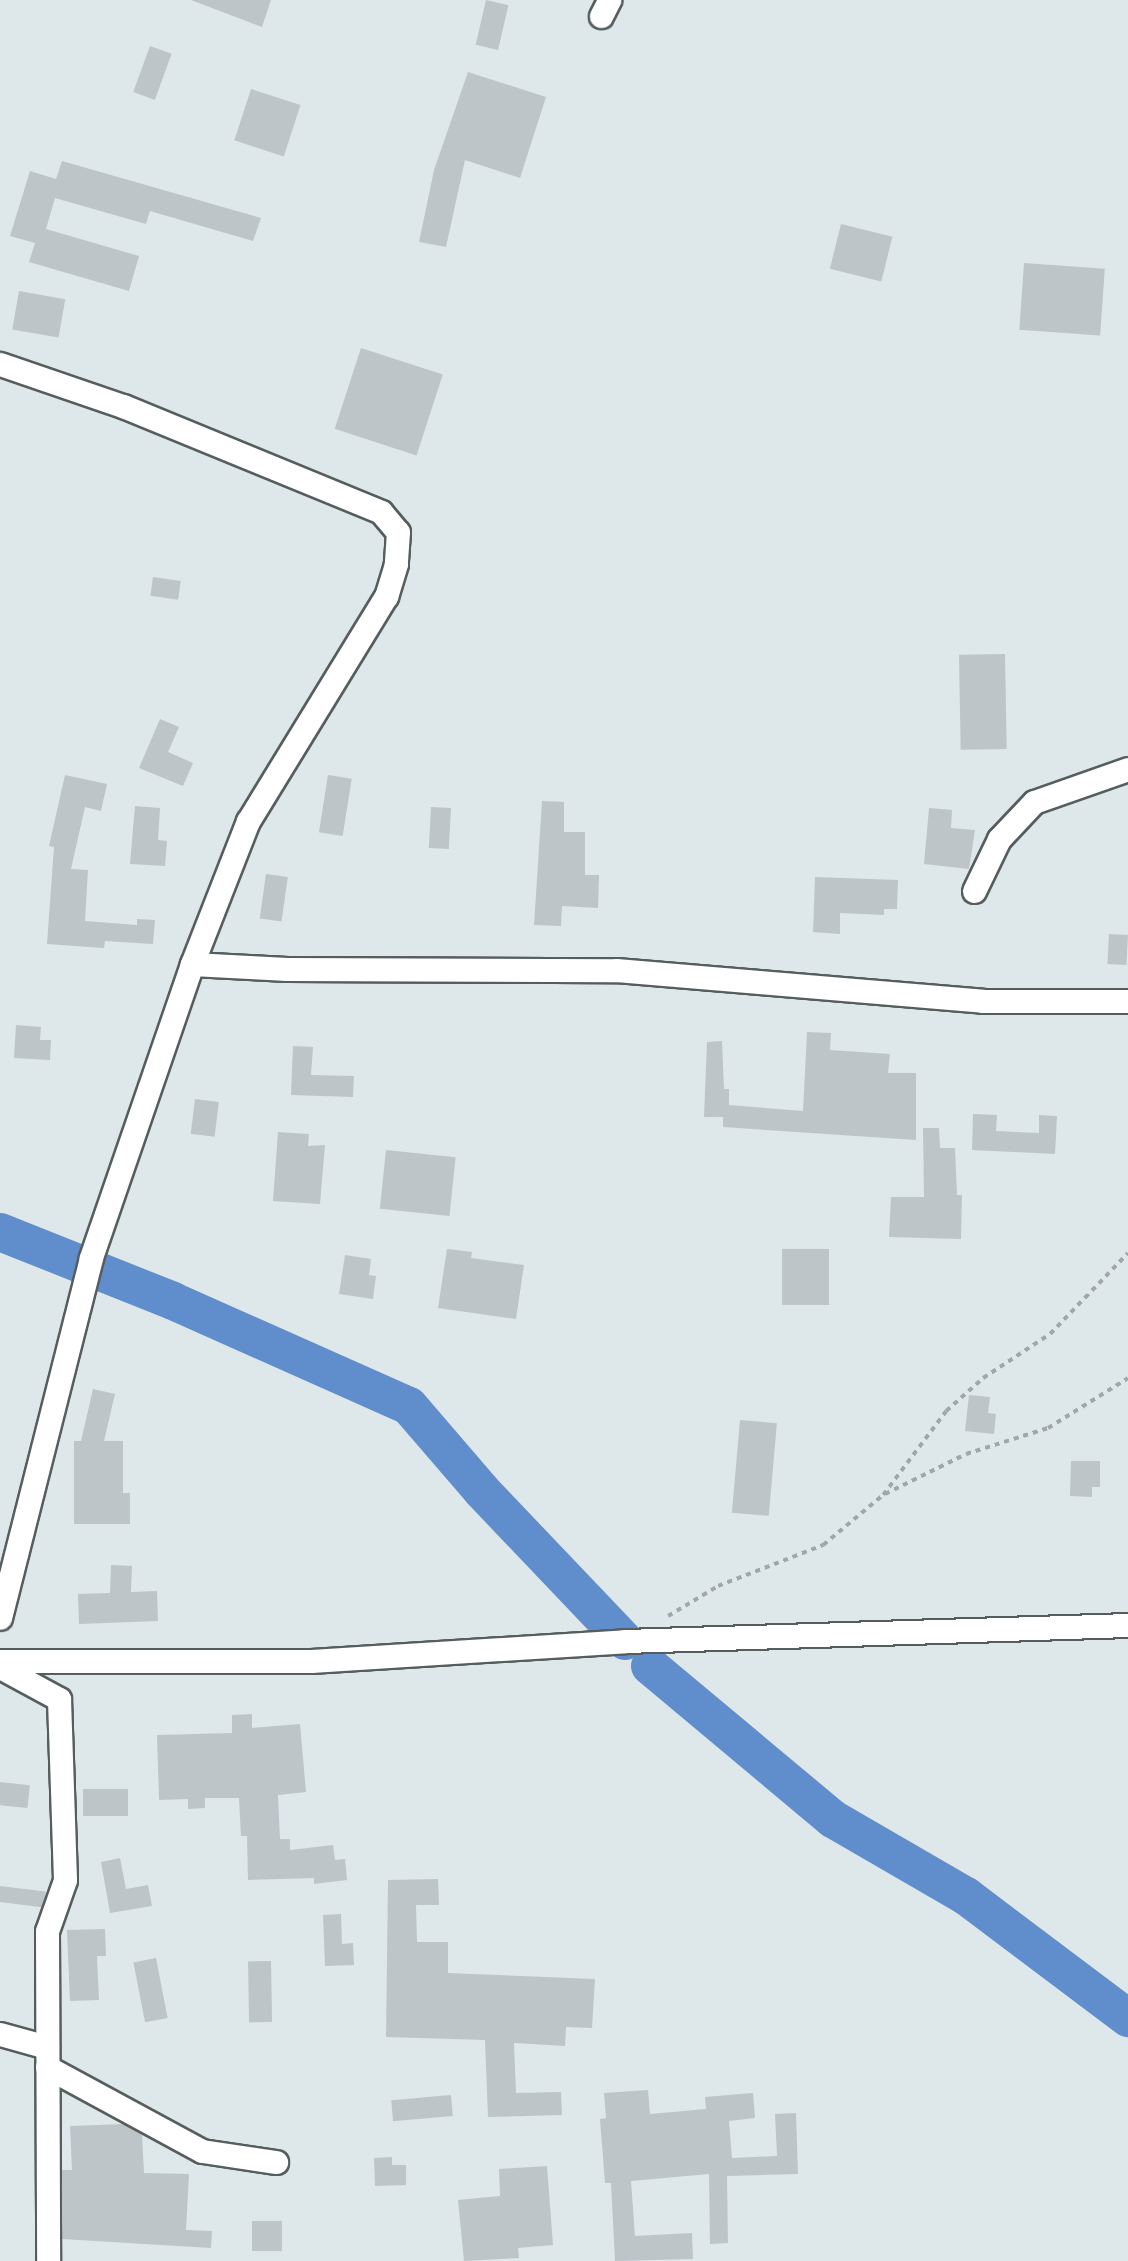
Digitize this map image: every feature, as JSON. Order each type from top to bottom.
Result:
[{"type":"street","points":[[0,363],[123,406],[381,512],[398,532],[396,564],[386,596],[248,821],[192,964],[91,1258],[0,1618]]},
{"type":"street","points":[[974,891],[999,839],[1034,802],[1128,769]]},
{"type":"street","points":[[192,964],[287,969],[616,970],[983,1001],[1128,1002]]},
{"type":"street","points":[[0,1661],[311,1661],[625,1642],[1128,1625]]},
{"type":"street","points":[[0,1667],[59,1699],[65,1880],[47,1931],[48,2261]]},
{"type":"street","points":[[0,2034],[47,2057],[202,2151],[276,2162]]},
{"type":"path","points":[[656,1623],[718,1586],[823,1545],[883,1495],[946,1411],[983,1378],[1050,1334],[1128,1253]]},
{"type":"path","points":[[883,1495],[966,1454],[1048,1428],[1128,1378]]},
{"type":"building","points":[[191,0],[271,0],[262,27]]},
{"type":"building","points":[[486,0],[508,5],[498,50],[476,45]]},
{"type":"building","points":[[150,46],[172,54],[155,100],[133,92]]},
{"type":"building","points":[[468,72],[546,97],[520,178],[465,160],[446,247],[419,242],[434,170]]},
{"type":"building","points":[[251,89],[300,105],[284,156],[234,140]]},
{"type":"building","points":[[62,161],[261,218],[253,241],[150,211],[146,224],[55,198],[46,229],[139,256],[129,291],[29,262],[35,243],[10,236],[30,171],[56,179]]},
{"type":"building","points":[[841,224],[892,237],[881,281],[830,269]]},
{"type":"building","points":[[1024,263],[1105,269],[1100,335],[1019,330]]},
{"type":"building","points":[[19,291],[65,299],[59,338],[12,329]]},
{"type":"building","points":[[361,348],[443,375],[417,455],[335,429]]},
{"type":"building","points":[[153,577],[181,581],[178,600],[150,596]]},
{"type":"building","points":[[1005,654],[1007,749],[961,750],[959,655]]},
{"type":"building","points":[[160,719],[179,727],[168,752],[193,763],[183,786],[139,768]]},
{"type":"building","points":[[65,775],[107,784],[101,811],[85,807],[71,869],[88,870],[85,921],[137,925],[137,919],[155,920],[153,944],[105,941],[104,948],[47,944],[54,847],[49,846]]},
{"type":"building","points":[[328,775],[352,779],[343,836],[319,832]]},
{"type":"building","points":[[542,801],[564,802],[564,832],[585,832],[585,875],[599,875],[598,908],[562,906],[561,926],[534,925]]},
{"type":"building","points":[[135,806],[160,808],[158,840],[167,841],[165,866],[130,864]]},
{"type":"building","points":[[431,807],[451,808],[449,849],[429,848]]},
{"type":"building","points":[[929,808],[952,810],[951,828],[975,830],[969,869],[924,864]]},
{"type":"building","points":[[266,874],[288,877],[282,922],[260,919]]},
{"type":"building","points":[[815,877],[898,880],[897,909],[884,909],[884,915],[840,913],[840,934],[813,932]]},
{"type":"building","points":[[1109,934],[1128,935],[1126,965],[1107,964]]},
{"type":"building","points":[[16,1025],[41,1027],[40,1040],[51,1040],[50,1060],[14,1058]]},
{"type":"building","points":[[807,1032],[831,1033],[830,1050],[890,1054],[888,1073],[916,1073],[916,1140],[723,1127],[723,1117],[704,1117],[707,1042],[722,1041],[724,1089],[729,1089],[729,1105],[803,1111]]},
{"type":"building","points":[[293,1046],[313,1047],[311,1075],[354,1076],[353,1097],[291,1095]]},
{"type":"building","points":[[195,1099],[219,1102],[215,1137],[191,1134]]},
{"type":"building","points":[[973,1114],[997,1115],[996,1131],[1039,1133],[1039,1115],[1057,1116],[1055,1154],[972,1150]]},
{"type":"building","points":[[923,1128],[939,1128],[940,1148],[955,1148],[957,1195],[962,1195],[961,1239],[889,1237],[891,1197],[924,1197]]},
{"type":"building","points":[[278,1132],[309,1134],[308,1146],[325,1145],[320,1204],[273,1201]]},
{"type":"building","points":[[386,1150],[456,1157],[449,1216],[380,1209]]},
{"type":"building","points":[[447,1249],[472,1252],[471,1258],[524,1265],[516,1319],[438,1308]]},
{"type":"building","points":[[782,1249],[829,1249],[829,1305],[782,1305]]},
{"type":"building","points":[[345,1255],[371,1259],[369,1275],[376,1276],[373,1299],[339,1294]]},
{"type":"building","points":[[93,1389],[115,1394],[104,1441],[123,1441],[123,1493],[130,1493],[130,1524],[74,1524],[74,1441],[81,1441]]},
{"type":"building","points":[[969,1395],[990,1397],[988,1413],[996,1414],[994,1434],[965,1431]]},
{"type":"building","points":[[740,1420],[777,1423],[769,1516],[732,1513]]},
{"type":"building","points":[[1071,1461],[1100,1461],[1100,1487],[1092,1487],[1092,1497],[1070,1496]]},
{"type":"building","points":[[111,1565],[132,1566],[131,1592],[157,1591],[158,1621],[79,1624],[78,1594],[110,1593]]},
{"type":"building","points":[[252,1714],[252,1728],[300,1724],[306,1792],[278,1795],[280,1839],[290,1839],[290,1850],[333,1845],[335,1860],[345,1859],[347,1880],[314,1884],[314,1878],[248,1880],[247,1836],[241,1836],[239,1798],[205,1798],[205,1808],[188,1809],[188,1799],[159,1800],[157,1735],[232,1733],[232,1715]]},
{"type":"building","points":[[0,1782],[30,1785],[27,1808],[0,1805]]},
{"type":"building","points":[[83,1789],[128,1789],[128,1816],[83,1816]]},
{"type":"building","points":[[120,1858],[126,1889],[148,1885],[152,1906],[110,1913],[101,1862]]},
{"type":"building","points":[[438,1879],[439,1905],[416,1905],[417,1942],[448,1942],[448,1973],[595,1979],[592,2028],[566,2027],[565,2046],[514,2043],[516,2093],[561,2092],[562,2115],[488,2117],[485,2040],[386,2037],[388,1880]]},
{"type":"building","points":[[0,1886],[46,1892],[44,1907],[0,1902]]},
{"type":"building","points":[[341,1914],[342,1944],[353,1943],[354,1965],[325,1966],[323,1915]]},
{"type":"building","points":[[105,1929],[106,1956],[97,1956],[99,2000],[70,2001],[67,1930]]},
{"type":"building","points":[[156,1958],[168,2018],[145,2022],[133,1962]]},
{"type":"building","points":[[248,1961],[271,1961],[272,2022],[249,2022]]},
{"type":"building","points":[[648,2090],[650,2114],[706,2109],[705,2097],[753,2093],[755,2118],[729,2121],[732,2158],[777,2156],[775,2114],[796,2113],[798,2174],[727,2176],[728,2243],[710,2244],[709,2174],[631,2181],[635,2236],[692,2233],[693,2259],[615,2261],[611,2183],[605,2183],[600,2119],[606,2118],[604,2093]]},
{"type":"building","points":[[451,2095],[453,2116],[393,2121],[391,2100]]},
{"type":"building","points":[[124,2124],[142,2135],[144,2173],[189,2174],[186,2230],[212,2231],[211,2248],[62,2239],[62,2170],[72,2170],[70,2126]]},
{"type":"building","points":[[392,2157],[392,2165],[406,2165],[406,2185],[375,2186],[374,2158]]},
{"type":"building","points":[[547,2166],[553,2245],[518,2248],[519,2258],[464,2261],[458,2200],[500,2196],[499,2169]]},
{"type":"building","points":[[252,2221],[282,2221],[282,2251],[252,2251]]},
{"type":"waterway","points":[[0,1232],[173,1301],[409,1406],[482,1491],[625,1641]]},
{"type":"waterway","points":[[650,1666],[833,1819],[966,1896],[1128,2018]]}]
